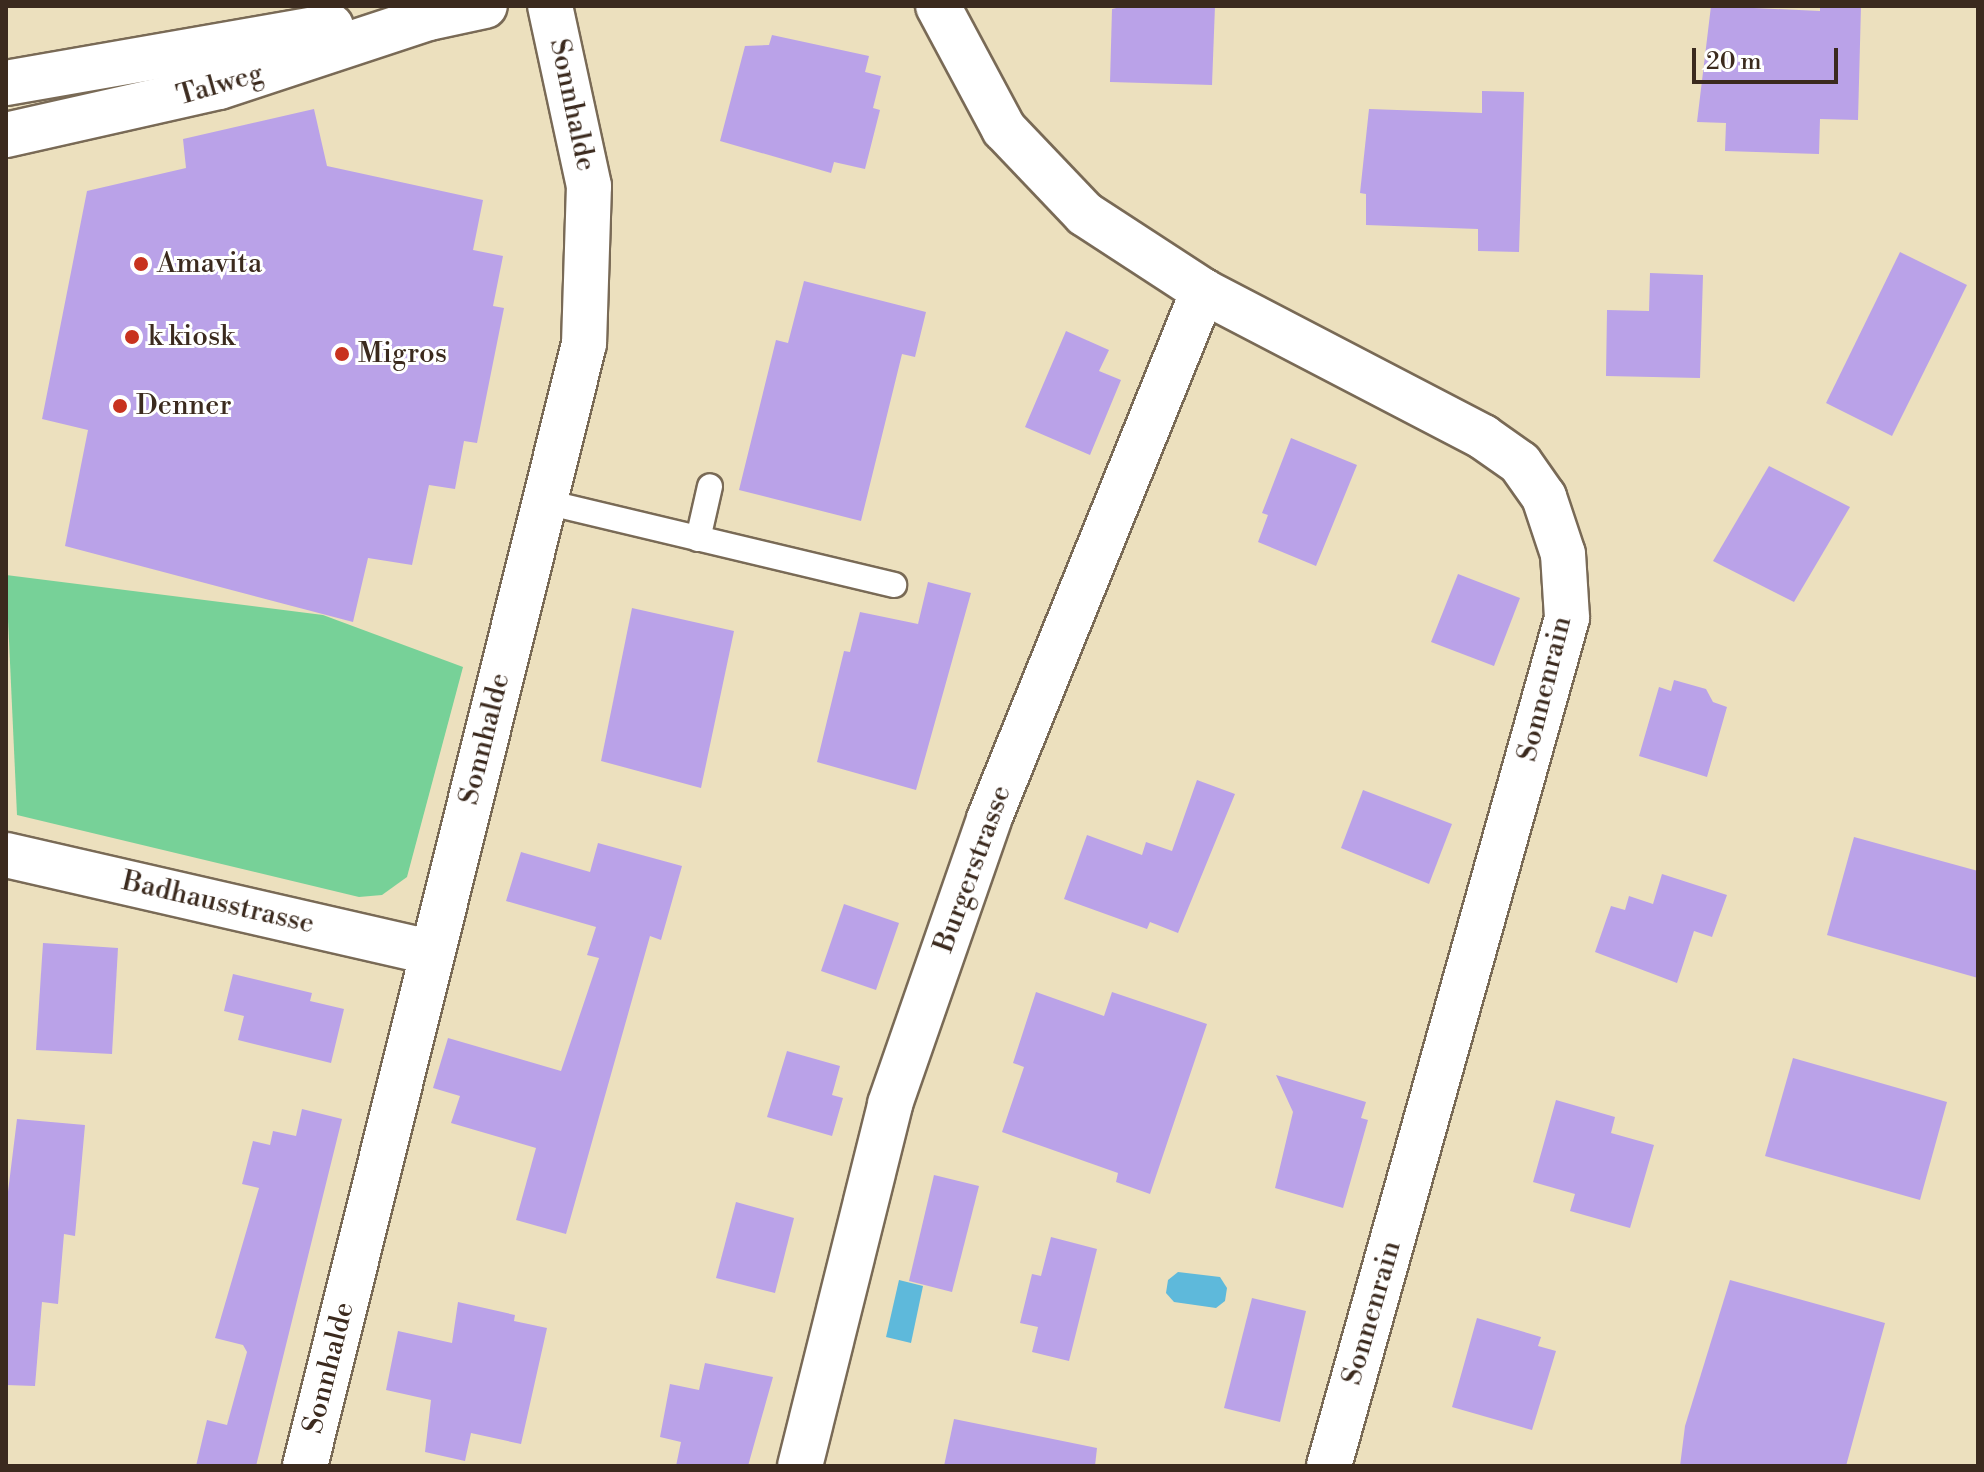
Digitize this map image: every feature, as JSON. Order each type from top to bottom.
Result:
[{"type":"street","name":"Talweg","points":[[6,83],[348,22],[485,6]]},
{"type":"street","name":"Sonnhalde","points":[[305,1466],[430,952],[584,344],[591,228],[582,144],[550,6]]},
{"type":"street","name":"Sonnenrain","points":[[938,6],[1004,129],[1085,214],[1203,291],[1483,437],[1520,463],[1555,523],[1567,587],[1567,618],[1329,1466]]},
{"type":"street","name":"Talweg","points":[[6,135],[219,87],[429,12]]},
{"type":"street","name":"Burgerstrasse","points":[[800,1466],[890,1104],[989,819],[1203,291]]},
{"type":"street","name":"Badhausstrasse","points":[[6,855],[430,952]]},
{"type":"lane","points":[[698,539],[710,486]]},
{"type":"lane","points":[[546,502],[894,585]]},
{"type":"green space","points":[[6,575],[323,615],[463,667],[407,877],[382,895],[359,897],[17,815]]},
{"type":"water","points":[[1178,1272],[1220,1277],[1227,1288],[1225,1301],[1216,1308],[1174,1302],[1166,1293],[1168,1280]]},
{"type":"water","points":[[899,1280],[923,1286],[911,1343],[886,1337]]},
{"type":"building","points":[[1125,6],[1215,6],[1212,85],[1110,82],[1112,9]]},
{"type":"building","points":[[1711,6],[1820,11],[1820,6],[1861,6],[1858,120],[1820,119],[1819,154],[1725,151],[1726,123],[1697,122]]},
{"type":"building","points":[[772,35],[869,56],[865,72],[881,76],[873,108],[880,110],[865,169],[834,162],[831,173],[720,141],[745,46],[769,45]]},
{"type":"building","points":[[1482,91],[1524,92],[1519,252],[1478,251],[1478,229],[1366,225],[1366,194],[1360,193],[1369,109],[1482,113]]},
{"type":"building","points":[[314,109],[327,166],[483,200],[473,250],[503,256],[493,306],[504,308],[477,443],[464,441],[455,489],[429,485],[412,565],[368,558],[353,622],[65,546],[88,430],[42,419],[87,191],[186,168],[183,139]]},
{"type":"building","points":[[1900,252],[1967,285],[1892,436],[1826,403]]},
{"type":"building","points":[[1650,273],[1703,275],[1700,378],[1606,376],[1607,310],[1649,311]]},
{"type":"building","points":[[804,281],[926,312],[915,357],[902,354],[861,521],[739,490],[776,340],[788,343]]},
{"type":"building","points":[[1066,331],[1109,350],[1099,371],[1121,380],[1090,455],[1025,427]]},
{"type":"building","points":[[1291,438],[1357,465],[1316,566],[1258,542],[1268,515],[1262,513]]},
{"type":"building","points":[[1769,466],[1850,507],[1794,602],[1713,561]]},
{"type":"building","points":[[1458,574],[1520,598],[1494,666],[1431,642]]},
{"type":"building","points":[[928,582],[971,593],[916,790],[817,762],[844,651],[850,652],[860,612],[918,624]]},
{"type":"building","points":[[632,608],[734,631],[701,788],[601,761]]},
{"type":"building","points":[[1674,680],[1706,689],[1713,702],[1727,707],[1707,777],[1639,756],[1659,687],[1671,691]]},
{"type":"building","points":[[1197,780],[1235,794],[1178,933],[1150,922],[1147,929],[1064,899],[1087,835],[1142,855],[1146,842],[1172,851]]},
{"type":"building","points":[[1363,790],[1452,824],[1429,884],[1341,848]]},
{"type":"building","points":[[1854,837],[1978,871],[1978,978],[1827,935]]},
{"type":"building","points":[[598,843],[682,866],[661,940],[650,936],[566,1234],[516,1220],[536,1148],[451,1123],[460,1096],[433,1088],[448,1038],[561,1071],[599,958],[587,955],[596,927],[506,901],[521,852],[590,872]]},
{"type":"building","points":[[1662,874],[1727,895],[1712,937],[1694,931],[1677,983],[1595,952],[1611,906],[1625,910],[1629,896],[1653,904]]},
{"type":"building","points":[[844,904],[899,923],[876,990],[821,971]]},
{"type":"building","points":[[43,943],[118,948],[112,1054],[36,1050]]},
{"type":"building","points":[[233,974],[312,993],[310,1001],[344,1009],[331,1063],[238,1040],[244,1016],[224,1011]]},
{"type":"building","points":[[1036,992],[1104,1016],[1112,992],[1207,1024],[1150,1194],[1116,1182],[1118,1173],[1002,1132],[1024,1067],[1013,1063]]},
{"type":"building","points":[[787,1051],[840,1066],[832,1095],[843,1098],[832,1136],[767,1117]]},
{"type":"building","points":[[1793,1058],[1947,1102],[1920,1200],[1765,1156]]},
{"type":"building","points":[[1276,1075],[1366,1102],[1361,1118],[1368,1120],[1343,1208],[1275,1188],[1293,1112]]},
{"type":"building","points":[[1556,1100],[1615,1117],[1611,1133],[1654,1145],[1630,1228],[1570,1211],[1575,1194],[1533,1182]]},
{"type":"building","points":[[302,1109],[342,1119],[256,1466],[196,1466],[207,1420],[227,1425],[247,1352],[243,1345],[215,1338],[259,1188],[242,1184],[253,1141],[270,1145],[273,1131],[296,1136]]},
{"type":"building","points":[[17,1119],[85,1125],[75,1236],[64,1234],[58,1304],[42,1302],[35,1386],[6,1385],[6,1208]]},
{"type":"building","points":[[934,1175],[979,1186],[952,1292],[909,1281]]},
{"type":"building","points":[[736,1202],[794,1218],[775,1293],[716,1278]]},
{"type":"building","points":[[1051,1237],[1097,1249],[1069,1361],[1032,1352],[1038,1327],[1020,1323],[1032,1274],[1041,1276]]},
{"type":"building","points":[[1730,1280],[1885,1323],[1846,1466],[1680,1466],[1685,1426]]},
{"type":"building","points":[[1252,1298],[1306,1311],[1280,1422],[1224,1408]]},
{"type":"building","points":[[458,1302],[515,1315],[514,1321],[547,1328],[521,1444],[471,1433],[465,1461],[425,1452],[431,1400],[386,1390],[398,1331],[452,1343]]},
{"type":"building","points":[[1477,1318],[1541,1337],[1538,1346],[1556,1351],[1532,1430],[1452,1407]]},
{"type":"building","points":[[705,1363],[773,1377],[748,1466],[676,1466],[681,1442],[660,1437],[670,1384],[699,1390]]},
{"type":"building","points":[[954,1419],[1097,1448],[1095,1466],[944,1466]]},
{"type":"place","name":"Amavita","points":[[141,264]]},
{"type":"place","name":"k kiosk","points":[[132,337]]},
{"type":"place","name":"Migros","points":[[342,354]]},
{"type":"place","name":"Denner","points":[[120,406]]}]
